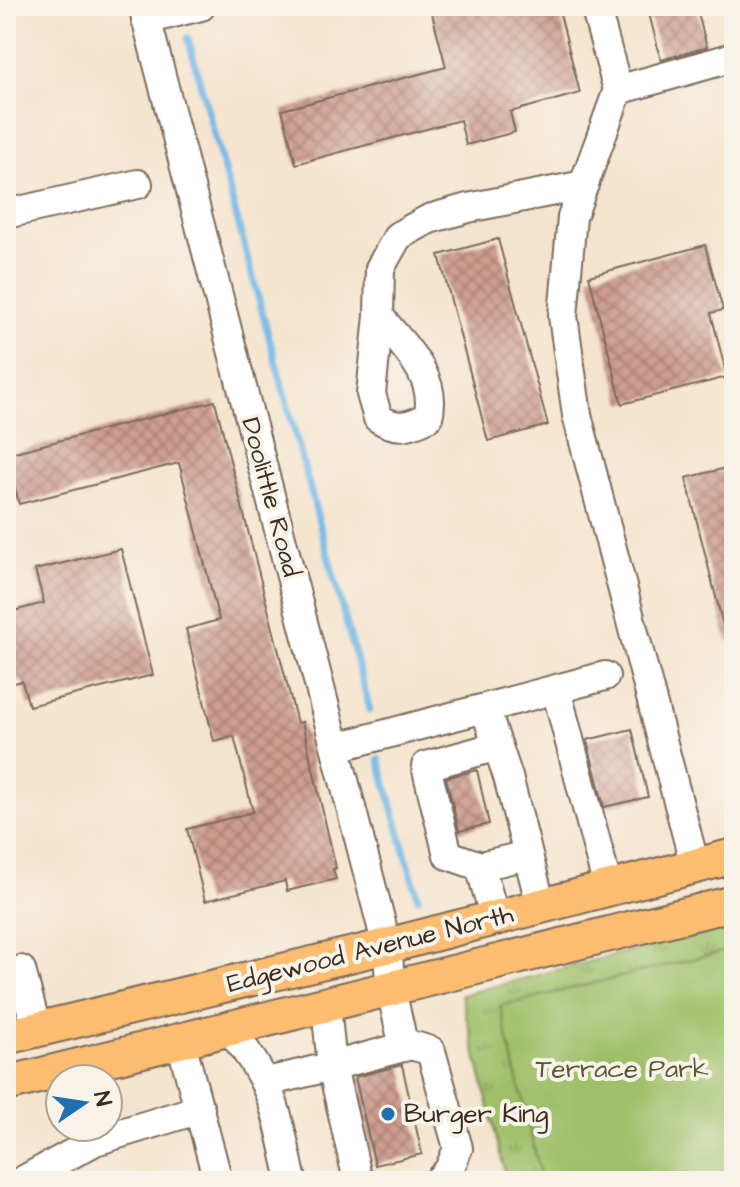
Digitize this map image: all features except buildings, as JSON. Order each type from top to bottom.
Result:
[{"type":"main road","name":"Edgewood Avenue North","points":[[21,1034],[387,946],[734,856]]},
{"type":"main road","name":"Edgewood Avenue North","points":[[111,1063],[181,1042],[734,903]]},
{"type":"main road","name":"Edgewood Avenue North","points":[[6,1084],[44,1078]]},
{"type":"street","points":[[144,13],[201,6]]},
{"type":"street","points":[[595,6],[618,90],[572,217],[563,316],[577,415],[695,866]]},
{"type":"street","name":"Doolittle Road","points":[[144,13],[337,747],[387,946],[391,990],[404,1047]]},
{"type":"street","points":[[618,90],[734,57]]},
{"type":"street","points":[[6,214],[138,184]]},
{"type":"street","points":[[379,316],[380,268],[398,236],[429,219],[468,208],[584,185]]},
{"type":"street","points":[[337,747],[605,676]]},
{"type":"street","points":[[556,689],[608,888]]},
{"type":"street","points":[[485,708],[541,906]]},
{"type":"street","points":[[498,746],[426,766],[448,855],[480,866],[528,855]]},
{"type":"street","points":[[480,866],[495,918]]},
{"type":"street","points":[[6,975],[21,970],[21,1034]]},
{"type":"street","points":[[326,1006],[332,1066],[358,1181]]},
{"type":"street","points":[[230,1030],[267,1082],[292,1181]]},
{"type":"street","points":[[181,1042],[218,1181]]},
{"type":"street","points":[[267,1082],[411,1045],[431,1051],[458,1148],[449,1170],[438,1181]]},
{"type":"street","points":[[124,1127],[200,1109]]},
{"type":"street","points":[[22,1181],[79,1143]]},
{"type":"green space","name":"Terrace Park","points":[[734,924],[734,1181],[507,1181],[461,995]]},
{"type":"green space","name":"Terrace Park","points":[[730,950],[734,968],[734,1181],[542,1181],[500,1006]]},
{"type":"waterway","points":[[188,38],[370,710]]},
{"type":"waterway","points":[[379,759],[418,898]]},
{"type":"place","name":"Burger King","points":[[388,1114]]}]
